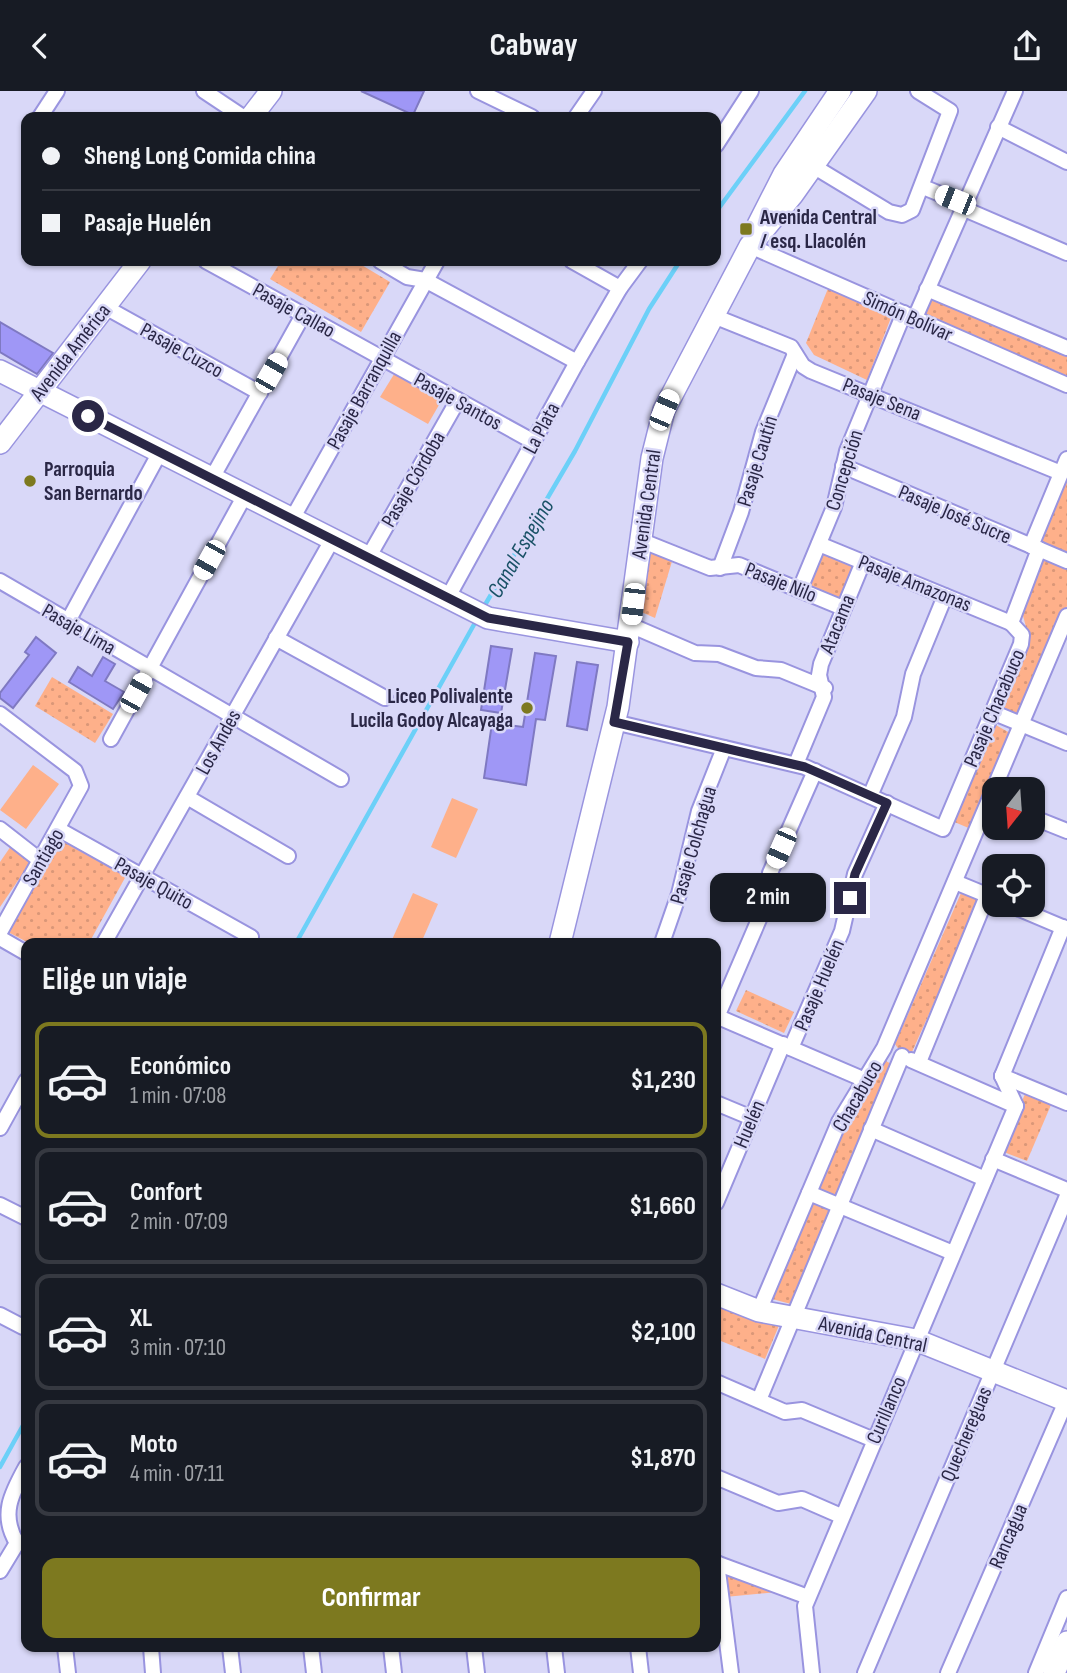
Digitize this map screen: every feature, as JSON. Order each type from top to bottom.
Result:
[{"type":"street","points":[[43,112],[57,91]]},
{"type":"street","points":[[204,91],[236,112]]},
{"type":"street","points":[[255,112],[271,91]]},
{"type":"street","points":[[478,91],[522,112]]},
{"type":"street","points":[[579,112],[594,91]]},
{"type":"street","points":[[721,137],[751,91]]},
{"type":"street","points":[[813,166],[889,212],[902,215],[912,210],[950,111],[918,91]]},
{"type":"street","name":"Concepción","points":[[800,589],[838,496],[843,466],[871,393],[909,316],[927,289],[1015,91]]},
{"type":"street","name":"Avenida Central","points":[[750,246],[813,166],[850,95]]},
{"type":"street","name":"Avenida Central","points":[[561,938],[614,722],[629,633],[652,458],[664,410],[750,246],[761,216],[784,174],[850,95]]},
{"type":"street","points":[[998,128],[1067,162]]},
{"type":"street","points":[[923,187],[1067,253]]},
{"type":"street","name":"Simón Bolívar","points":[[750,246],[1067,384]]},
{"type":"street","name":"Avenida América","points":[[0,443],[137,266]]},
{"type":"street","name":"Pasaje Callao","points":[[215,266],[382,359]]},
{"type":"street","points":[[388,266],[407,277],[425,280],[577,362]]},
{"type":"street","name":"Pasaje Barranquilla","points":[[292,519],[434,266]]},
{"type":"street","points":[[581,266],[620,288]]},
{"type":"street","name":"La Plata","points":[[447,599],[577,362],[620,288],[636,266]]},
{"type":"street","name":"Simón Bolívar","points":[[927,289],[1066,346]]},
{"type":"street","name":"Pasaje Cuzco","points":[[105,307],[260,393]]},
{"type":"street","points":[[212,478],[303,315]]},
{"type":"street","name":"Pasaje Sena","points":[[712,315],[790,347],[803,366],[811,371],[1064,466]]},
{"type":"street","name":"Pasaje Cautín","points":[[720,568],[741,512],[763,432],[795,354]]},
{"type":"street","name":"Pasaje Santos","points":[[382,359],[534,442]]},
{"type":"street","points":[[0,371],[488,618],[629,633],[695,653],[714,653],[751,667],[781,670],[825,688]]},
{"type":"street","name":"Pasaje Córdoba","points":[[368,558],[458,400]]},
{"type":"street","points":[[67,623],[160,452]]},
{"type":"street","name":"Pasaje José Sucre","points":[[843,466],[1067,561]]},
{"type":"street","name":"Pasaje Chacabuco","points":[[887,803],[943,829],[1022,639],[1011,623],[1064,466]]},
{"type":"street","points":[[111,739],[245,495]]},
{"type":"street","name":"Los Andes","points":[[107,938],[332,540]]},
{"type":"street","name":"Pasaje Nilo","points":[[640,540],[710,568],[739,565],[843,608]]},
{"type":"street","name":"Pasaje Amazonas","points":[[819,544],[1011,623]]},
{"type":"street","name":"Atacama","points":[[796,764],[823,703],[825,688],[819,669],[863,562]]},
{"type":"street","name":"Pasaje Lima","points":[[0,581],[67,623],[341,779]]},
{"type":"street","points":[[870,796],[904,717],[913,674],[945,596]]},
{"type":"street","name":"Pasaje Chacabuco","points":[[1001,777],[1067,616]]},
{"type":"street","points":[[276,638],[385,698]]},
{"type":"street","points":[[992,712],[1067,743]]},
{"type":"street","name":"Santiago","points":[[0,714],[75,771],[81,781],[79,793],[0,932]]},
{"type":"street","points":[[614,722],[796,764],[887,803]]},
{"type":"street","name":"Pasaje Colchagua","points":[[664,938],[679,894],[699,811],[724,748]]},
{"type":"street","points":[[721,1006],[766,903],[770,873],[815,771]]},
{"type":"street","points":[[187,797],[288,856]]},
{"type":"street","name":"Pasaje Huelén","points":[[787,1046],[842,931],[855,874],[887,803]]},
{"type":"street","name":"Pasaje Chacabuco","points":[[955,882],[982,821]]},
{"type":"street","points":[[1045,822],[1067,831]]},
{"type":"street","points":[[0,829],[41,861]]},
{"type":"street","name":"Pasaje Quito","points":[[58,829],[251,937]]},
{"type":"street","points":[[955,882],[982,893]]},
{"type":"street","name":"Chacabuco","points":[[759,1311],[839,1122],[884,1048],[955,882]]},
{"type":"street","points":[[919,1062],[982,917]]},
{"type":"street","points":[[1016,1107],[1002,1076],[1065,928],[1039,917]]},
{"type":"street","points":[[0,938],[21,950]]},
{"type":"street","points":[[721,1019],[865,1080]]},
{"type":"street","name":"Huelén","points":[[721,1186],[787,1046]]},
{"type":"street","points":[[884,1048],[1016,1107]]},
{"type":"street","name":"Chacabuco","points":[[759,1400],[902,1056]]},
{"type":"street","points":[[1002,1076],[1067,1104]]},
{"type":"street","points":[[0,1128],[21,1090]]},
{"type":"street","points":[[721,1105],[752,1118]]},
{"type":"street","name":"Curillanco","points":[[812,1673],[803,1612],[808,1597],[1016,1107]]},
{"type":"street","points":[[871,1129],[985,1179]]},
{"type":"street","points":[[993,1159],[1067,1190]]},
{"type":"street","points":[[809,1193],[953,1253]]},
{"type":"street","name":"Quechereguas","points":[[865,1673],[1067,1196]]},
{"type":"street","points":[[0,1205],[21,1216]]},
{"type":"street","name":"Avenida Central","points":[[721,1296],[759,1311],[916,1340],[1067,1400]]},
{"type":"street","points":[[0,1315],[21,1326]]},
{"type":"street","points":[[721,1385],[785,1412],[802,1410],[874,1440]]},
{"type":"street","name":"Rancagua","points":[[948,1673],[1067,1400]]},
{"type":"street","points":[[21,1478],[7,1509],[9,1528],[21,1542]]},
{"type":"street","points":[[721,1479],[778,1503],[802,1499],[841,1516]]},
{"type":"street","points":[[0,1571],[21,1544]]},
{"type":"street","points":[[721,1565],[808,1597]]},
{"type":"street","points":[[1047,1673],[1067,1598]]},
{"type":"street","points":[[721,1600],[731,1673]]},
{"type":"street","points":[[1047,1673],[1067,1643]]},
{"type":"street","points":[[66,1652],[68,1673]]},
{"type":"street","points":[[151,1652],[153,1673]]},
{"type":"street","points":[[231,1652],[233,1673]]},
{"type":"street","points":[[312,1652],[314,1673]]},
{"type":"street","points":[[392,1652],[394,1673]]},
{"type":"street","points":[[475,1652],[477,1673]]},
{"type":"street","points":[[555,1652],[557,1673]]},
{"type":"street","points":[[639,1652],[641,1673]]},
{"type":"shaded area","points":[[278,266],[363,266],[390,282],[361,332],[270,279]]},
{"type":"shaded area","points":[[829,286],[892,315],[867,380],[814,355],[806,343]]},
{"type":"shaded area","points":[[931,298],[1067,355],[1067,378],[924,317]]},
{"type":"shaded area","points":[[396,371],[443,398],[428,424],[380,397]]},
{"type":"shaded area","points":[[1067,467],[1067,552],[1037,540]]},
{"type":"shaded area","points":[[645,548],[673,558],[655,618],[639,611]]},
{"type":"shaded area","points":[[821,551],[853,565],[840,600],[806,586]]},
{"type":"shaded area","points":[[1049,559],[1067,566],[1067,606],[1021,715],[1018,716],[1002,706],[1030,642],[1022,612],[1042,560]]},
{"type":"shaded area","points":[[52,677],[113,714],[95,743],[35,706]]},
{"type":"shaded area","points":[[994,724],[1010,733],[992,777],[982,777],[982,802],[971,829],[952,821]]},
{"type":"shaded area","points":[[33,765],[59,784],[26,829],[0,810]]},
{"type":"shaded area","points":[[452,798],[478,809],[456,858],[431,847]]},
{"type":"shaded area","points":[[56,838],[126,876],[92,938],[21,939],[6,931]]},
{"type":"shaded area","points":[[11,846],[32,860],[0,907],[0,862]]},
{"type":"shaded area","points":[[413,893],[438,904],[423,938],[393,938]]},
{"type":"shaded area","points":[[961,893],[981,898],[912,1052],[899,1050],[895,1044]]},
{"type":"shaded area","points":[[746,990],[794,1012],[784,1033],[736,1011]]},
{"type":"shaded area","points":[[881,1058],[891,1064],[836,1196],[818,1188],[838,1140]]},
{"type":"shaded area","points":[[1025,1094],[1051,1105],[1027,1161],[1001,1151]]},
{"type":"shaded area","points":[[812,1202],[830,1209],[791,1304],[772,1299]]},
{"type":"shaded area","points":[[721,1304],[780,1323],[765,1359],[721,1341]]},
{"type":"shaded area","points":[[721,1568],[788,1591],[725,1597]]},
{"type":"building","points":[[361,91],[424,91],[414,112],[406,112]]},
{"type":"building","points":[[0,322],[53,353],[37,374],[0,352]]},
{"type":"building","points":[[36,637],[56,653],[13,708],[0,698],[0,693],[29,655],[25,652]]},
{"type":"building","points":[[491,646],[512,649],[501,713],[481,710]]},
{"type":"building","points":[[535,653],[556,656],[545,720],[536,719],[526,785],[484,778],[492,723],[523,727]]},
{"type":"building","points":[[103,657],[115,664],[105,681],[124,692],[113,709],[69,682],[78,667],[92,676]]},
{"type":"building","points":[[577,662],[598,665],[587,730],[567,726]]},
{"type":"waterway","name":"Canal Espejino","points":[[721,205],[805,91]]},
{"type":"waterway","name":"Canal Espejino","points":[[482,610],[575,451],[649,309],[677,266]]},
{"type":"waterway","name":"Canal Espejino","points":[[299,938],[476,621]]},
{"type":"waterway","name":"Canal Espejino","points":[[0,1467],[21,1429]]},
{"type":"place","name":"Avenida Central / esq. Llacolén","points":[[746,229]]},
{"type":"place","name":"Parroquia San Bernardo","points":[[30,481]]},
{"type":"place","name":"Liceo Polivalente Lucila Godoy Alcayaga","points":[[527,708]]},
{"type":"route","points":[[88,416],[488,618],[628,642],[614,722],[805,767],[887,803],[855,874],[850,898]]}]
